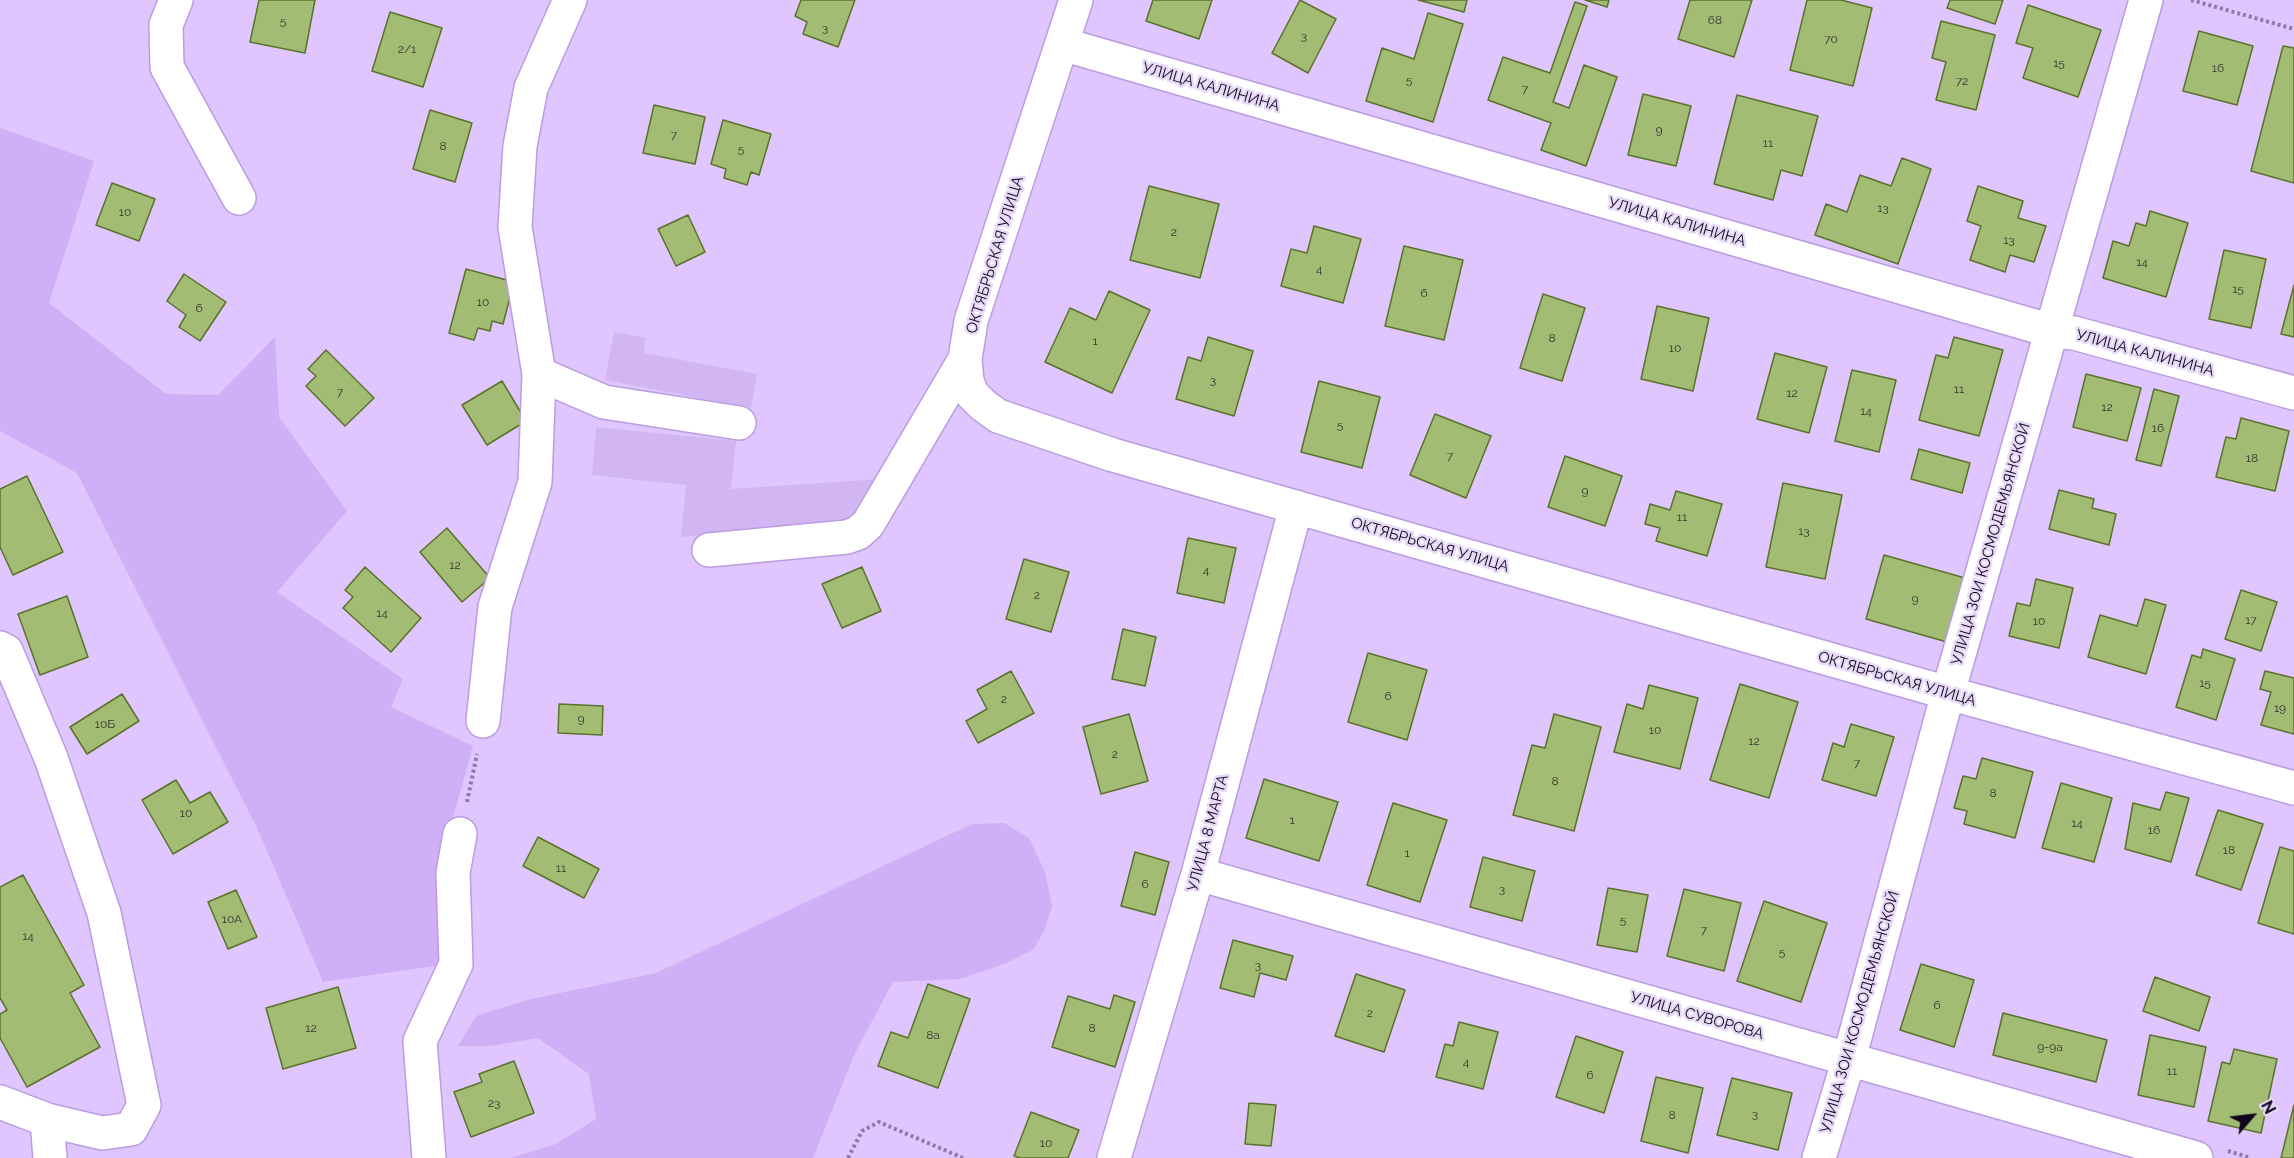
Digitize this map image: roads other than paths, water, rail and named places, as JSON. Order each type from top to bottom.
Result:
[{"type":"street","points":[[176,0],[166,25],[167,66],[239,198]]},
{"type":"street","points":[[483,721],[495,606],[535,482],[539,374],[515,227],[520,146],[531,88],[570,0]]},
{"type":"street","name":"ОКТЯБРЬСКАЯ УЛИЦА","points":[[1076,0],[971,321],[965,359],[967,381],[972,394],[998,416],[1113,455],[1948,693],[2294,788]]},
{"type":"street","name":"УЛИЦА ЗОИ КОСМОДЕМЬЯНСКОЙ","points":[[1819,1158],[1849,1059],[1948,693],[2146,0]]},
{"type":"street","name":"УЛИЦА КАЛИНИНА","points":[[1062,44],[2052,331],[2074,333],[2294,393]]},
{"type":"street","points":[[709,550],[847,537],[858,533],[868,524],[965,359]]},
{"type":"street","points":[[539,374],[604,402],[739,423]]},
{"type":"street","name":"УЛИЦА 8 МАРТА","points":[[1114,1158],[1197,874],[1296,507]]},
{"type":"street","points":[[0,648],[6,651],[51,758],[104,913],[144,1105],[131,1129],[102,1133],[47,1120],[0,1102]]},
{"type":"street","points":[[429,1158],[420,1041],[456,964],[453,873],[460,834]]},
{"type":"street","name":"УЛИЦА СУВОРОВА","points":[[1197,874],[1849,1059],[2206,1153]]},
{"type":"street","points":[[47,1120],[50,1158]]}]
